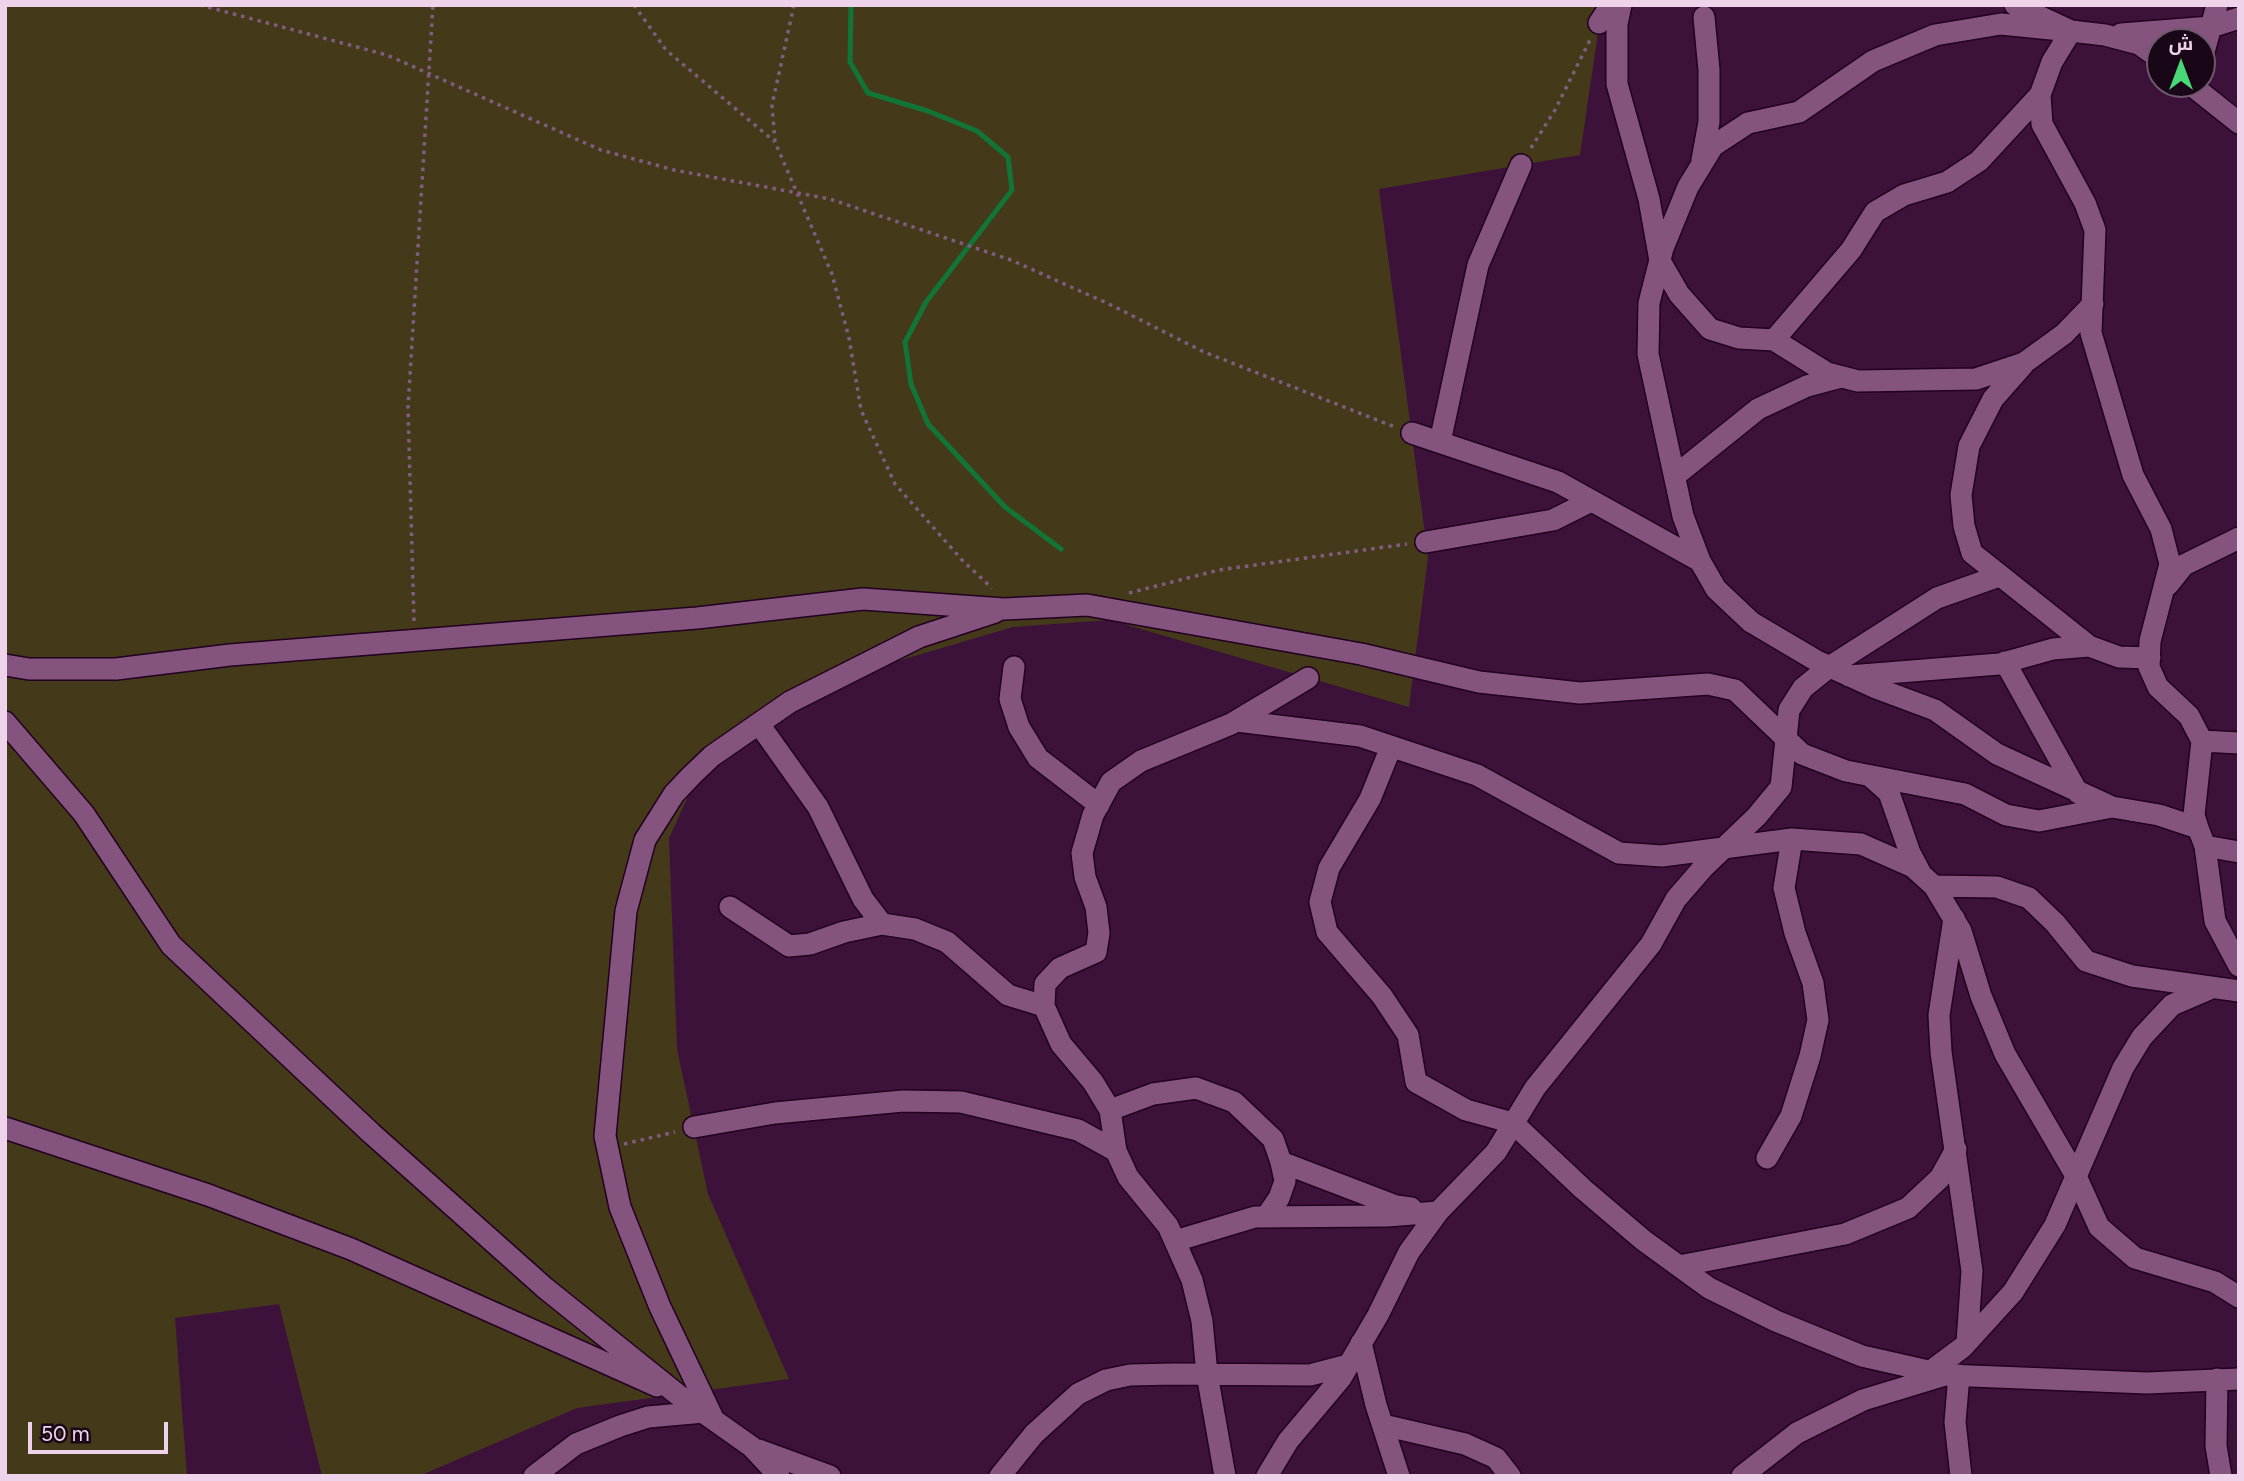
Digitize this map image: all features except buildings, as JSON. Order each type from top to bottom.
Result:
[{"type":"street","points":[[1621,5],[1617,24],[1617,84],[1649,199],[1660,261],[1679,294],[1710,329],[1739,338],[1774,340],[1827,373],[1858,381],[1976,379],[2024,363]]},
{"type":"street","points":[[2015,5],[2071,31]]},
{"type":"street","points":[[2211,27],[2217,5]]},
{"type":"street","points":[[1701,165],[1709,122],[1709,70],[1704,17]]},
{"type":"street","points":[[2105,35],[2211,27],[2239,19]]},
{"type":"street","points":[[2146,49],[2139,44],[2105,35],[2001,24],[1935,35],[1873,61],[1799,112],[1748,123],[1713,146],[1688,187],[1660,261],[1649,303],[1648,354],[1683,516],[1700,561],[1716,589],[1751,622],[1838,671],[1935,710],[1997,754],[2078,793],[2112,807],[2159,815],[2239,852]]},
{"type":"street","points":[[1774,340],[1851,250],[1875,212],[1904,195],[1947,182],[1979,162],[2040,95],[2052,62],[2071,31]]},
{"type":"street","points":[[2040,95],[2042,124],[2085,203],[2095,230],[2091,333],[2133,475],[2161,529],[2170,564],[2150,641],[2149,667],[2158,687],[2189,716],[2202,741],[2194,815],[2202,837],[2215,921],[2239,966]]},
{"type":"street","points":[[2207,98],[2239,123]]},
{"type":"street","points":[[1440,442],[1478,265],[1521,164]]},
{"type":"street","points":[[2093,304],[2064,334],[2024,363],[1993,399],[1969,446],[1961,495],[1964,526],[1972,553],[2089,646],[2119,657],[2150,658]]},
{"type":"street","points":[[1676,475],[1758,409],[1807,386],[1841,377]]},
{"type":"street","points":[[1412,433],[1558,482],[1700,561]]},
{"type":"street","points":[[1426,542],[1486,534],[1553,520],[1591,501]]},
{"type":"street","points":[[2164,589],[2184,565],[2239,538]]},
{"type":"street","points":[[1267,1476],[1288,1441],[1348,1365],[1409,1252],[1438,1212],[1496,1152],[1535,1088],[1651,944],[1676,899],[1781,787],[1787,742],[1785,727],[1789,710],[1804,688],[1838,671],[1937,598],[1999,576]]},
{"type":"street","points":[[5,665],[29,669],[116,669],[230,655],[697,618],[863,599],[1009,609],[1087,605],[1361,654],[1491,684],[1580,693],[1708,684],[1735,690],[1802,754],[1846,771],[1965,794],[2006,815],[2039,821],[2112,807]]},
{"type":"street","points":[[709,1416],[660,1307],[625,1220],[605,1136],[626,911],[645,839],[674,794],[691,776],[712,757],[790,702],[919,637],[1009,609]]},
{"type":"street","points":[[1838,671],[2005,662],[2053,649],[2089,646]]},
{"type":"street","points":[[2005,662],[2078,793]]},
{"type":"street","points":[[1014,667],[1010,699],[1025,737],[1038,758],[1099,805]]},
{"type":"street","points":[[1226,1476],[1207,1374],[1202,1321],[1192,1280],[1168,1226],[1128,1177],[1116,1151],[1110,1110],[1093,1082],[1061,1044],[1044,1006],[1045,984],[1060,968],[1096,952],[1097,920],[1085,877],[1083,853],[1099,805],[1111,782],[1141,761],[1237,721],[1308,678]]},
{"type":"street","points":[[1237,721],[1360,736],[1476,775],[1619,853],[1662,856],[1791,839],[1861,845],[1913,867],[1927,879],[1997,887],[2029,898],[2055,923],[2086,961],[2132,976],[2209,989],[2239,991]]},
{"type":"street","points":[[5,722],[84,814],[171,945],[371,1133],[545,1288],[677,1394],[752,1447],[779,1476]]},
{"type":"street","points":[[759,724],[818,807],[863,900],[882,924]]},
{"type":"street","points":[[2202,741],[2239,743]]},
{"type":"street","points":[[1391,747],[1370,799],[1329,868],[1320,902],[1327,932],[1382,996],[1408,1035],[1416,1082],[1466,1110],[1513,1123],[1583,1189],[1709,1288],[1776,1321],[1862,1356],[1946,1374],[2147,1383],[2239,1379]]},
{"type":"street","points":[[1868,775],[1889,793],[1910,853],[1961,931],[1981,996],[2005,1054],[2076,1176],[2099,1227],[2135,1258],[2167,1270],[2215,1282],[2239,1297]]},
{"type":"street","points":[[1767,1158],[1791,1116],[1818,1020],[1813,982],[1795,933],[1784,888],[1791,839]]},
{"type":"street","points":[[730,907],[789,946],[810,944],[844,932],[882,924],[915,929],[947,942],[1008,995],[1044,1006]]},
{"type":"street","points":[[1954,918],[1939,1015],[1941,1052],[1972,1271],[1967,1342]]},
{"type":"street","points":[[1742,1476],[1797,1433],[1863,1400],[1946,1374],[1967,1342],[2013,1292],[2055,1225],[2123,1068],[2142,1037],[2172,1004],[2209,989]]},
{"type":"street","points":[[1110,1110],[1153,1094],[1196,1088],[1234,1102],[1273,1139],[1281,1162],[1284,1181],[1279,1198],[1266,1217]]},
{"type":"street","points":[[694,1127],[775,1113],[903,1101],[961,1102],[1078,1130],[1116,1151]]},
{"type":"street","points":[[5,1128],[208,1195],[351,1249],[611,1368],[677,1394]]},
{"type":"street","points":[[1679,1266],[1846,1234],[1908,1208],[1940,1178],[1956,1149]]},
{"type":"street","points":[[1281,1162],[1396,1206],[1438,1212]]},
{"type":"street","points":[[1175,1241],[1214,1227],[1266,1217],[1387,1216],[1438,1212]]},
{"type":"street","points":[[1361,1343],[1399,1476]]},
{"type":"street","points":[[1000,1476],[1034,1434],[1078,1394],[1106,1380],[1130,1375],[1310,1374],[1348,1365]]},
{"type":"street","points":[[1946,1374],[1961,1476]]},
{"type":"street","points":[[2217,1380],[2216,1446],[2221,1476]]},
{"type":"street","points":[[534,1476],[576,1444],[620,1426],[648,1418],[709,1416]]},
{"type":"street","points":[[1383,1425],[1465,1444],[1496,1458],[1510,1476]]},
{"type":"street","points":[[752,1447],[830,1476]]},
{"type":"path","points":[[200,5],[387,55],[601,150],[674,170],[830,199],[1011,260],[1109,304],[1204,352],[1412,433]]},
{"type":"path","points":[[415,640],[408,408],[433,5]]},
{"type":"path","points":[[634,5],[666,50],[775,142]]},
{"type":"path","points":[[794,5],[772,105],[775,142],[832,274],[849,338],[861,410],[895,484],[1009,609]]},
{"type":"path","points":[[1521,164],[1555,110],[1605,14]]},
{"type":"path","points":[[1124,594],[1219,570],[1426,542]]},
{"type":"path","points":[[607,1148],[694,1127]]},
{"type":"shaded area","points":[[5,5],[1602,5],[1580,155],[1379,189],[1428,557],[1409,707],[1110,620],[1013,627],[840,678],[696,779],[669,838],[677,1049],[708,1194],[789,1379],[577,1408],[419,1476],[322,1476],[279,1304],[175,1318],[187,1476],[5,1476]]},
{"type":"waterway","points":[[851,5],[850,62],[868,93],[928,111],[977,131],[1008,157],[1012,190],[926,302],[905,342],[911,384],[928,424],[1005,507],[1061,549]]}]
